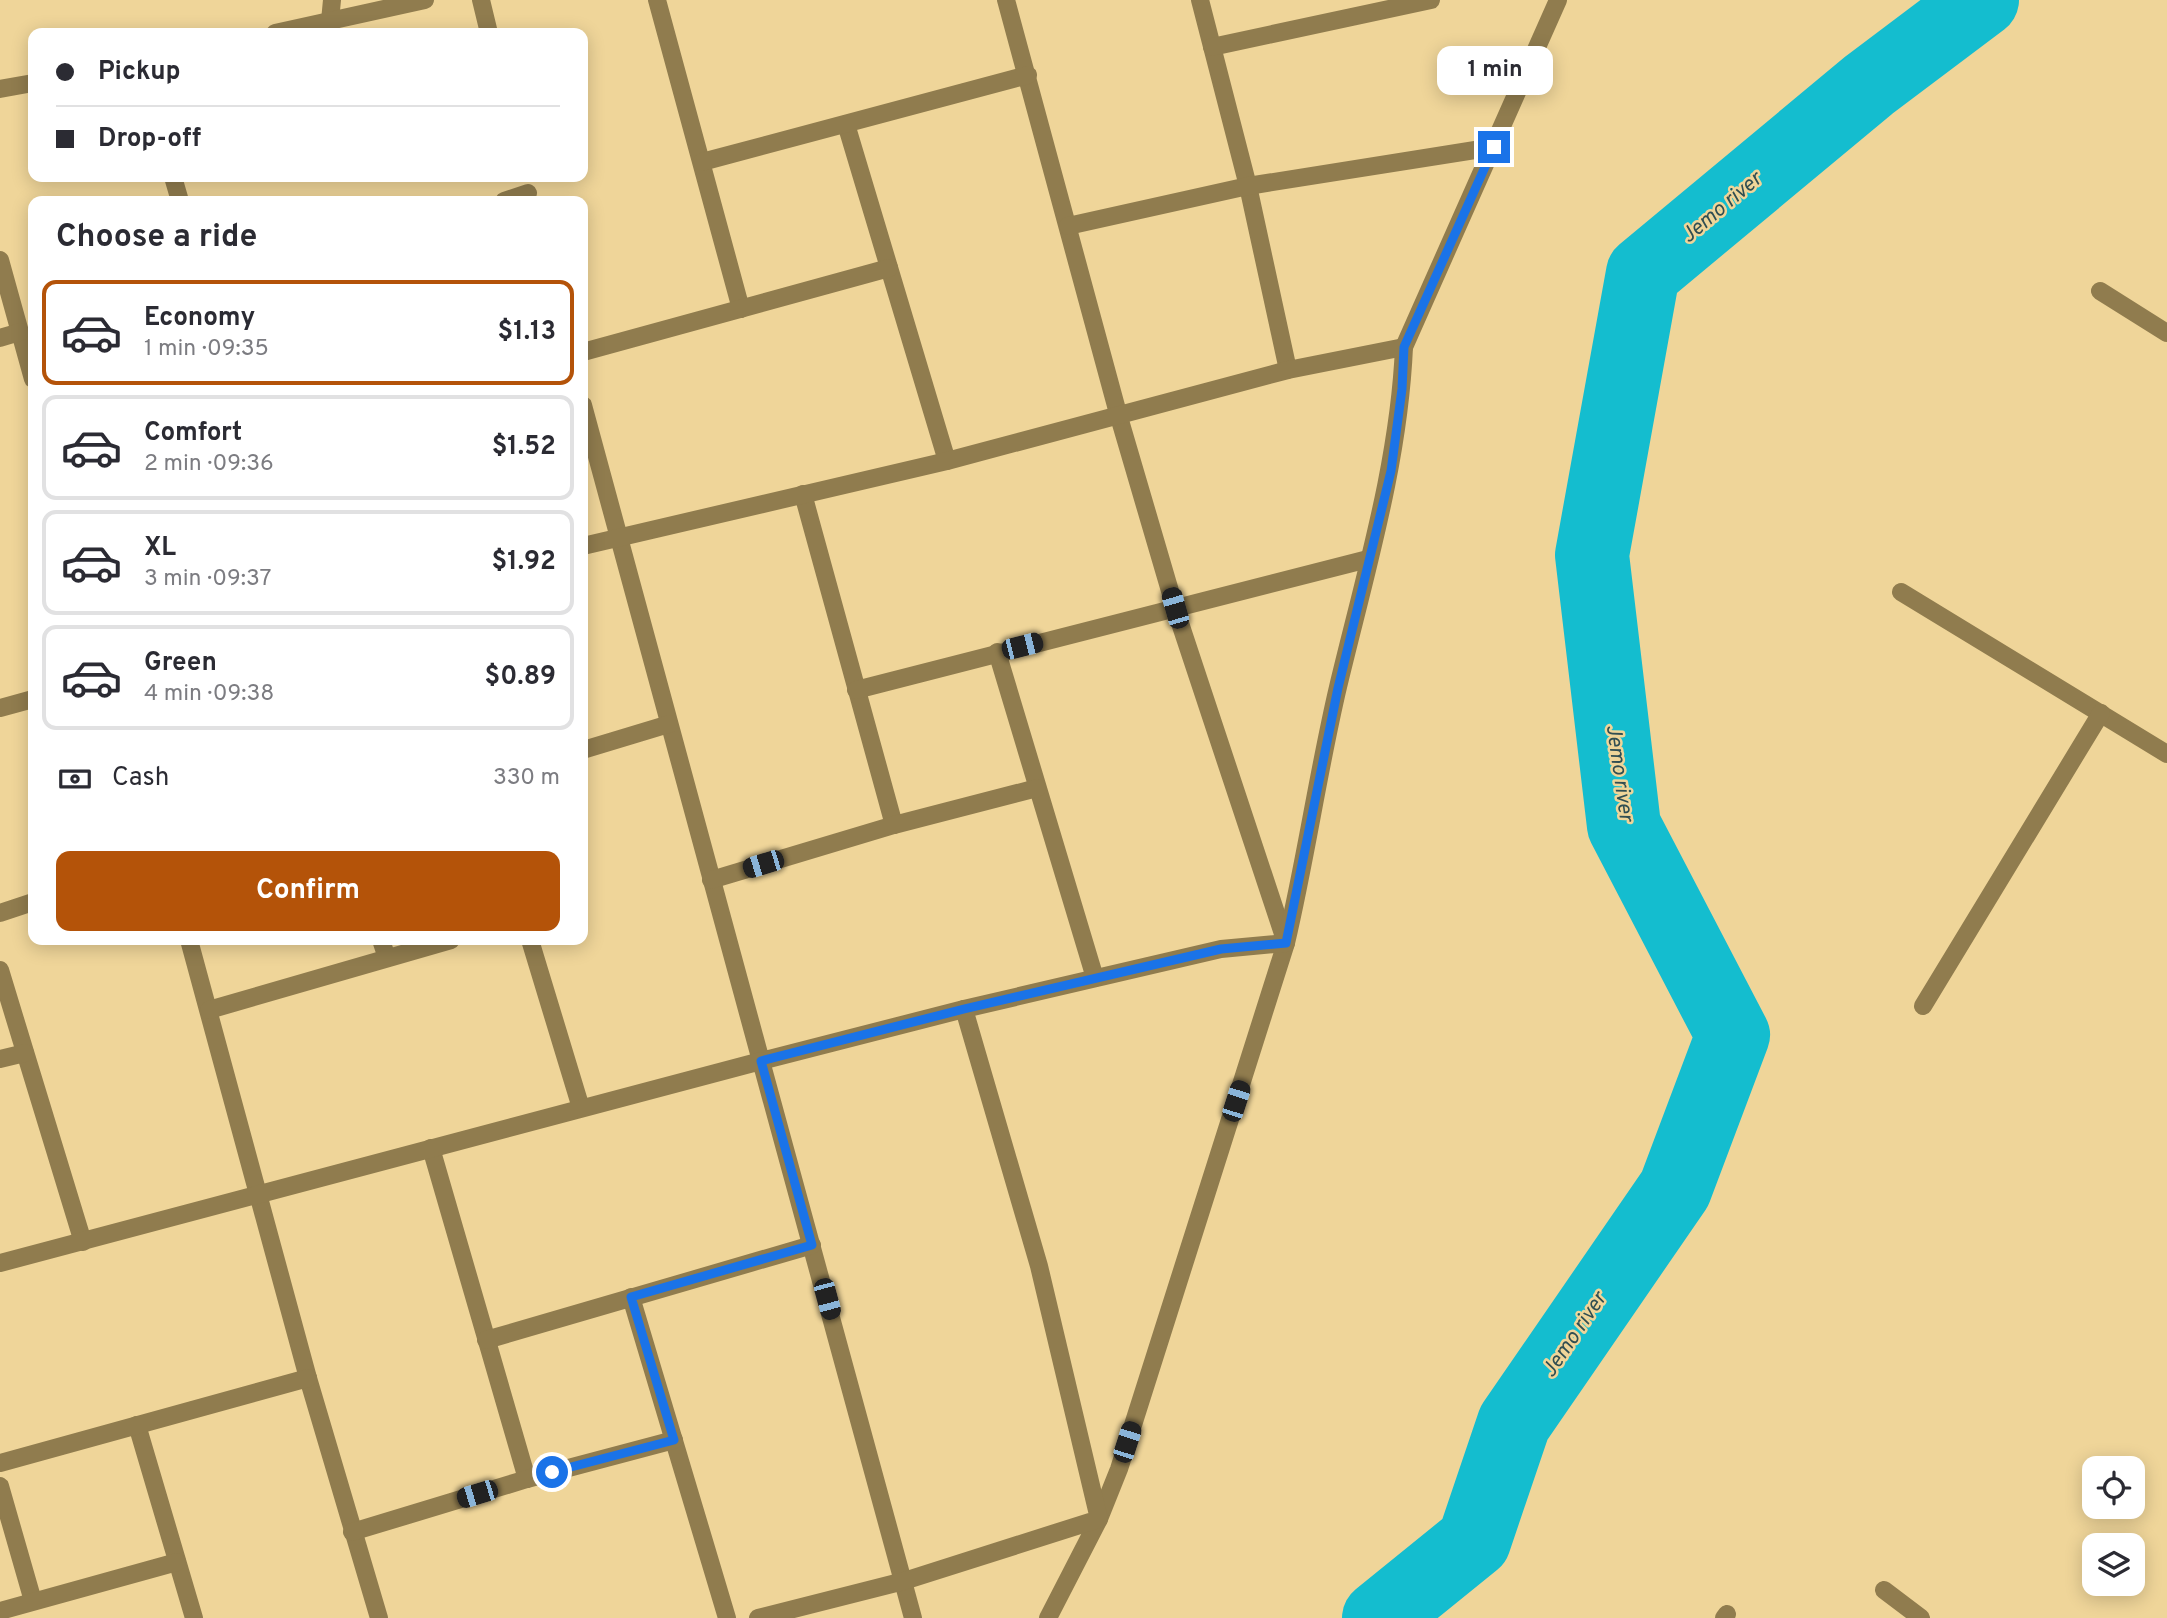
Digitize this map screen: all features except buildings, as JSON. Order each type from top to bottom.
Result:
[{"type":"street","points":[[330,21],[332,0]]},
{"type":"street","points":[[298,28],[425,0]]},
{"type":"street","points":[[481,0],[488,28]]},
{"type":"street","points":[[657,0],[741,309]]},
{"type":"street","points":[[1006,0],[1119,417],[1175,608],[1286,943]]},
{"type":"street","points":[[1200,0],[1248,186],[1288,370]]},
{"type":"street","points":[[1212,47],[1431,0]]},
{"type":"street","points":[[1048,1618],[1099,1519],[1119,1468],[1286,943],[1336,700],[1391,471],[1402,389],[1404,347],[1558,0]]},
{"type":"street","points":[[702,162],[1028,75]]},
{"type":"street","points":[[0,89],[28,84]]},
{"type":"street","points":[[846,124],[947,461]]},
{"type":"street","points":[[1068,226],[1248,186],[1494,147]]},
{"type":"street","points":[[0,260],[28,361]]},
{"type":"street","points":[[588,351],[889,268]]},
{"type":"street","points":[[2100,291],[2167,333]]},
{"type":"street","points":[[0,338],[20,332]]},
{"type":"street","points":[[588,545],[947,461],[1288,370],[1404,347]]},
{"type":"street","points":[[588,424],[913,1618]]},
{"type":"street","points":[[803,494],[894,825]]},
{"type":"street","points":[[856,690],[1368,559]]},
{"type":"street","points":[[1901,592],[2167,754]]},
{"type":"street","points":[[997,652],[1095,978]]},
{"type":"street","points":[[0,708],[28,700]]},
{"type":"street","points":[[1923,1006],[2101,713]]},
{"type":"street","points":[[588,748],[669,724]]},
{"type":"street","points":[[711,880],[894,825],[1037,788]]},
{"type":"street","points":[[0,913],[28,904]]},
{"type":"street","points":[[0,1264],[260,1192],[964,1009],[1221,949],[1286,943]]},
{"type":"street","points":[[190,945],[260,1192],[308,1378],[379,1618]]},
{"type":"street","points":[[383,945],[387,958]]},
{"type":"street","points":[[209,1010],[433,945]]},
{"type":"street","points":[[532,945],[582,1108]]},
{"type":"street","points":[[0,970],[83,1242]]},
{"type":"street","points":[[964,1009],[1039,1266],[1099,1519]]},
{"type":"street","points":[[0,1059],[24,1053]]},
{"type":"street","points":[[431,1148],[527,1479]]},
{"type":"street","points":[[486,1340],[812,1245]]},
{"type":"street","points":[[631,1297],[727,1618]]},
{"type":"street","points":[[0,1463],[308,1378]]},
{"type":"street","points":[[137,1425],[194,1618]]},
{"type":"street","points":[[352,1532],[527,1479],[674,1440]]},
{"type":"street","points":[[0,1486],[33,1601]]},
{"type":"street","points":[[758,1618],[904,1581],[1099,1519]]},
{"type":"street","points":[[0,1611],[177,1562]]},
{"type":"street","points":[[1884,1590],[1921,1618]]},
{"type":"waterway","name":"Jemo river","points":[[1379,1618],[1474,1541],[1514,1423],[1675,1189],[1733,1035],[1624,826],[1592,555],[1643,273],[1869,85],[1982,0]]},
{"type":"route","points":[[552,1472],[674,1440],[631,1297],[812,1245],[761,1061],[964,1009],[1221,949],[1286,943],[1303,873],[1338,688],[1391,471],[1402,389],[1404,347],[1494,147]]}]
